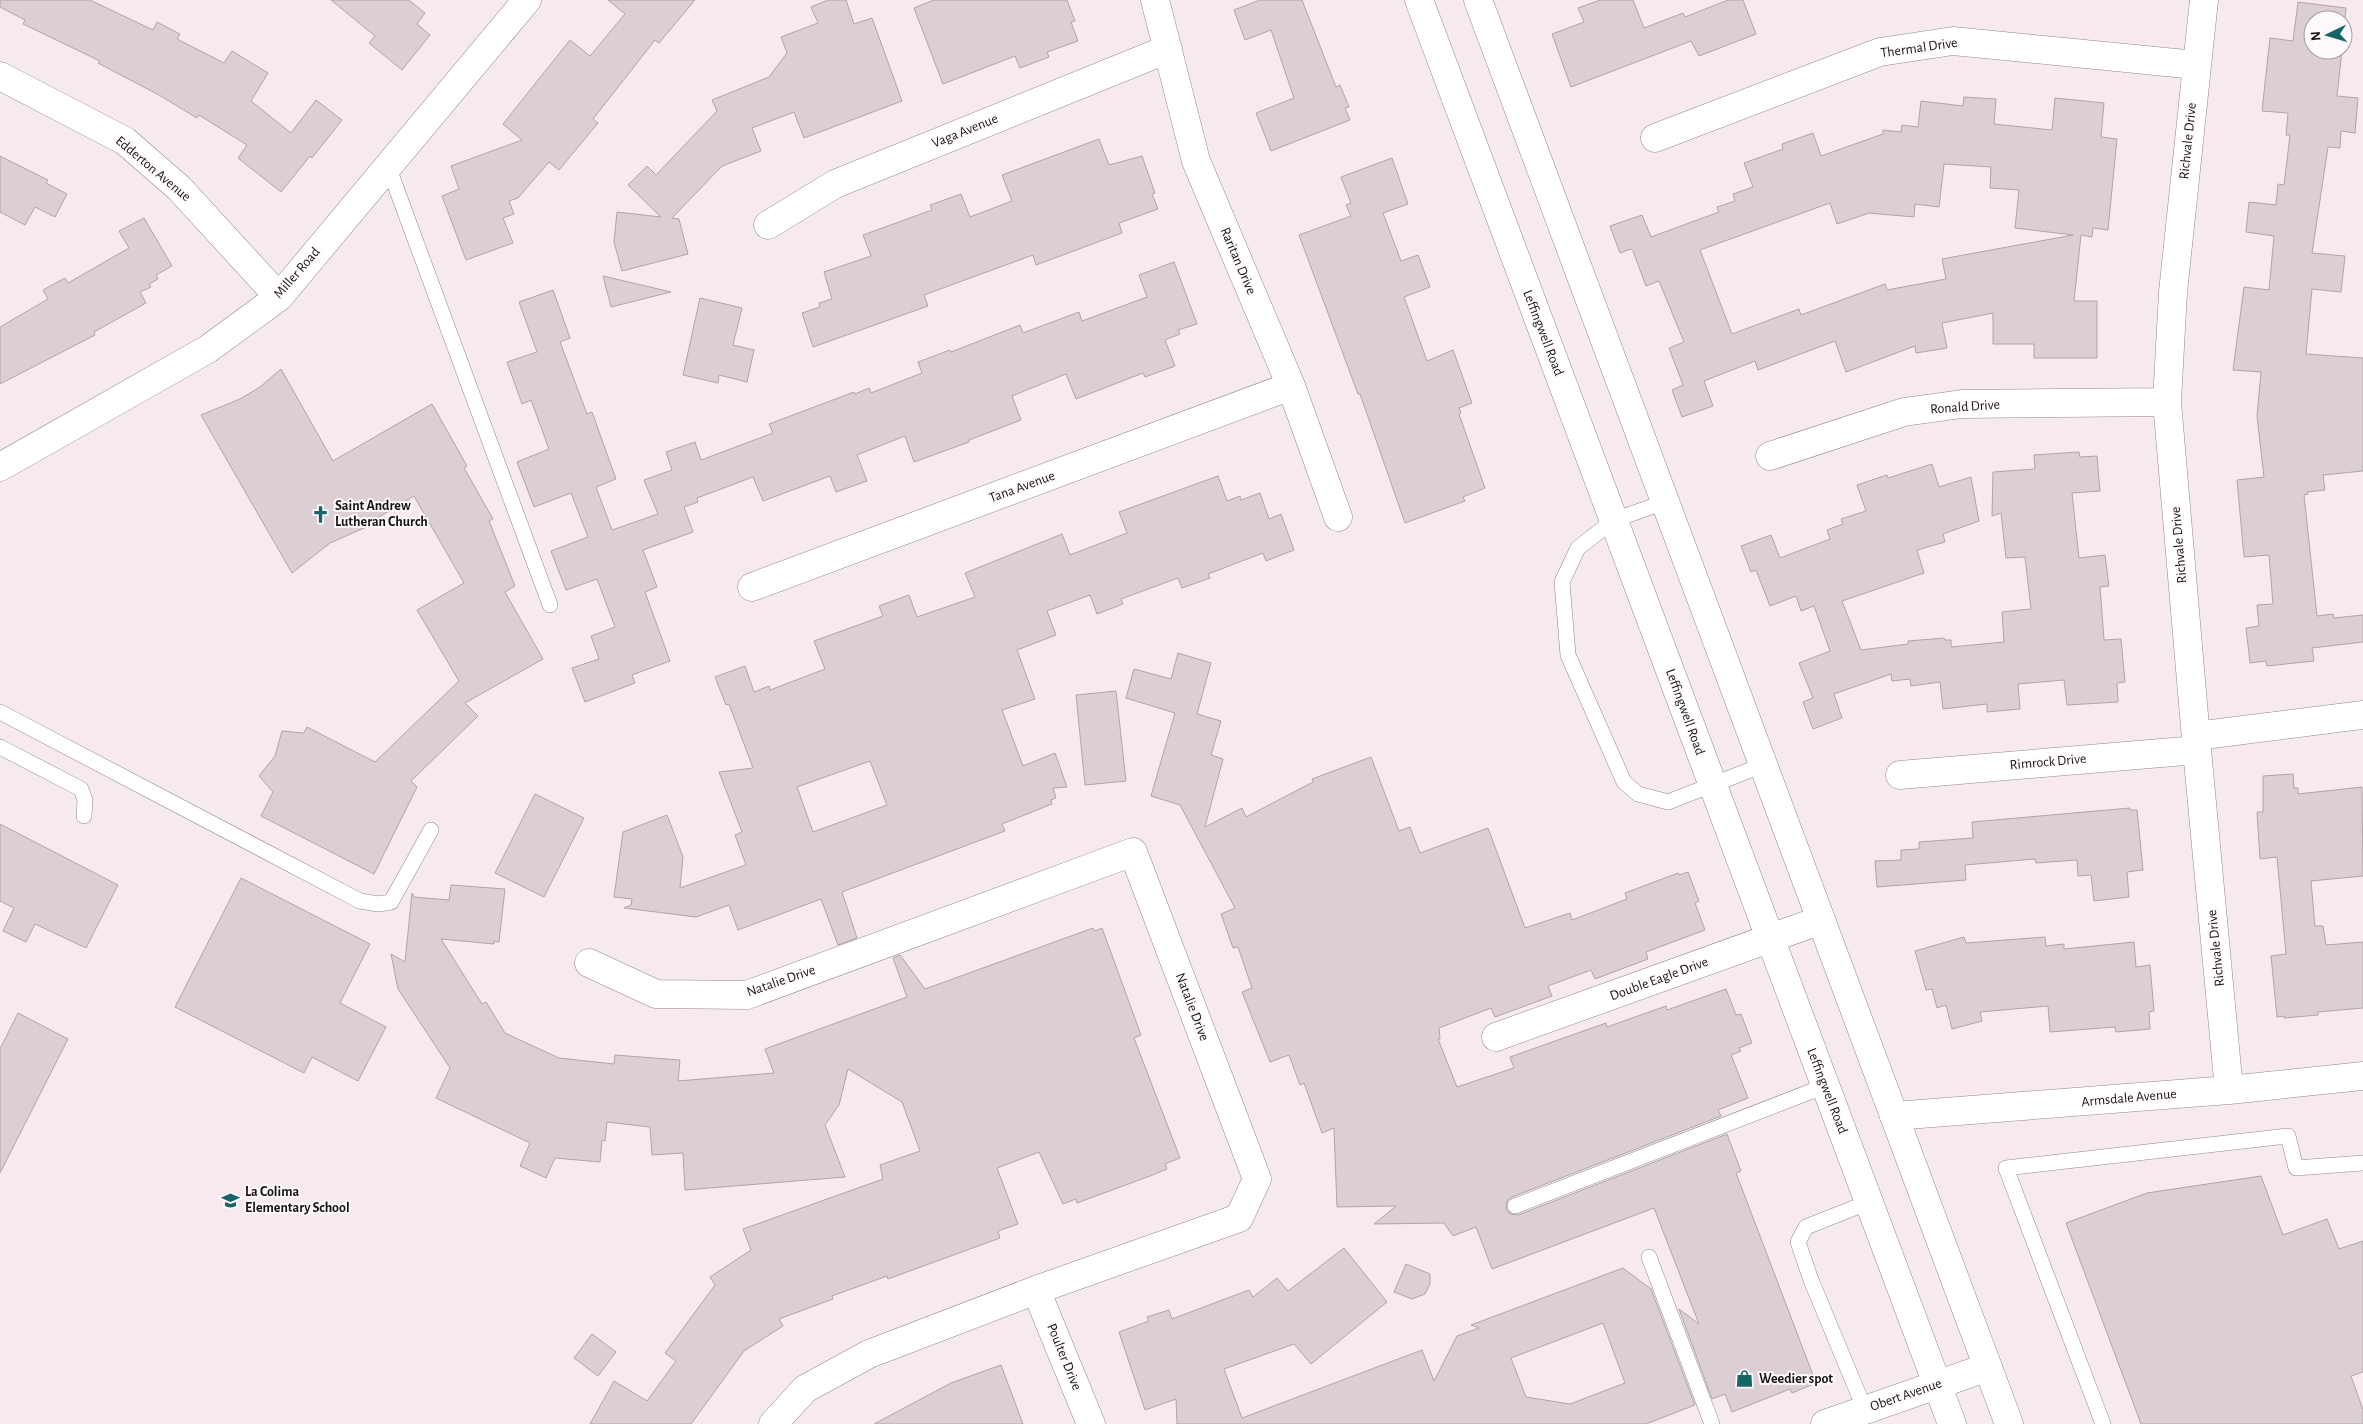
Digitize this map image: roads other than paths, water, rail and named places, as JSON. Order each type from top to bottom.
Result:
[{"type":"street","name":"Miller Road","points":[[0,467],[208,349],[279,297],[526,0]]},
{"type":"street","name":"Raritan Drive","points":[[1155,0],[1196,161],[1291,386],[1338,518]]},
{"type":"street","name":"Leffingwell Road","points":[[1419,0],[1952,1424]]},
{"type":"street","points":[[1478,0],[2009,1424]]},
{"type":"street","name":"Richvale Drive","points":[[2204,0],[2172,292],[2167,402],[2196,743],[2229,1090]]},
{"type":"street","name":"Thermal Drive","points":[[1655,138],[1880,52],[1953,41],[2196,66]]},
{"type":"street","name":"Vaga Avenue","points":[[768,225],[835,184],[1168,48]]},
{"type":"street","name":"Edderton Avenue","points":[[0,76],[125,142],[179,188],[279,297]]},
{"type":"street","name":"Tana Avenue","points":[[752,587],[1291,386]]},
{"type":"street","name":"Ronald Drive","points":[[1770,456],[1904,412],[1962,404],[2167,402]]},
{"type":"street","name":"Rimrock Drive","points":[[1900,775],[2196,743],[2363,715]]},
{"type":"street","name":"Natalie Drive","points":[[589,963],[656,994],[747,995],[1133,852],[1257,1179],[1239,1218],[1036,1290],[869,1354],[805,1389],[773,1424]]},
{"type":"street","name":"Double Eagle Drive","points":[[1496,1037],[1821,920]]},
{"type":"street","name":"Armsdale Avenue","points":[[1894,1116],[2229,1090],[2363,1076]]},
{"type":"street","name":"Poulter Drive","points":[[1036,1290],[1091,1424]]},
{"type":"street","name":"Obert Avenue","points":[[1825,1424],[1988,1367]]},
{"type":"lane","points":[[388,166],[550,605]]},
{"type":"lane","points":[[1665,502],[1614,520],[1578,548],[1562,582],[1568,655],[1624,782],[1638,794],[1668,802],[1763,766]]},
{"type":"lane","points":[[0,712],[360,901],[378,904],[391,902],[431,830]]},
{"type":"lane","points":[[0,746],[81,789],[84,800],[84,816]]},
{"type":"lane","points":[[1515,1206],[1825,1086]]},
{"type":"lane","points":[[2103,1424],[2006,1168],[2288,1136],[2296,1168],[2363,1163]]},
{"type":"lane","points":[[1865,1410],[1811,1280],[1798,1242],[1806,1227],[1869,1202]]},
{"type":"lane","points":[[1649,1257],[1712,1424]]},
{"type":"place","name":"Saint Andrew Lutheran Church","points":[[321,514]]},
{"type":"place","name":"La Colima Elementary School","points":[[231,1200]]},
{"type":"place","name":"Weedier spot","points":[[1745,1379]]}]
